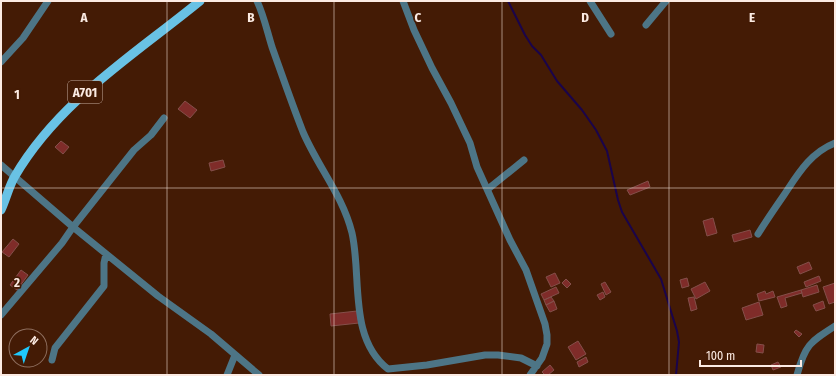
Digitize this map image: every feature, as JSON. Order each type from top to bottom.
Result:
[{"type":"main road","name":"A701","points":[[1,210],[14,177],[41,139],[62,115],[86,91],[200,1]]},
{"type":"street","points":[[1,62],[23,38],[48,1]]},
{"type":"street","points":[[257,1],[264,16],[274,52],[304,133],[344,208],[352,233],[362,325],[365,338],[374,356],[390,372],[485,355],[522,358],[536,366]]},
{"type":"street","points":[[403,1],[432,68],[470,143],[477,167],[510,240],[526,270],[545,324],[547,344],[542,358],[530,375]]},
{"type":"street","points":[[590,1],[611,34]]},
{"type":"street","points":[[646,25],[666,1]]},
{"type":"street","points":[[1,315],[62,243],[134,150],[151,135],[164,118]]},
{"type":"street","points":[[758,234],[797,174],[814,156],[824,148],[835,143]]},
{"type":"street","points":[[488,189],[524,160]]},
{"type":"street","points":[[1,165],[106,254],[158,296],[211,334],[259,375]]},
{"type":"street","points":[[52,360],[55,348],[104,286],[106,254]]},
{"type":"street","points":[[798,375],[803,354],[808,346],[816,338],[835,326]]},
{"type":"street","points":[[227,375],[235,355]]},
{"type":"building","points":[[185,101],[197,110],[190,118],[178,109]]},
{"type":"building","points":[[61,141],[69,147],[63,154],[55,147]]},
{"type":"building","points":[[223,160],[225,167],[211,171],[209,163]]},
{"type":"building","points":[[648,181],[650,187],[630,195],[627,190]]},
{"type":"building","points":[[713,218],[717,233],[707,236],[703,221]]},
{"type":"building","points":[[750,230],[752,237],[734,242],[732,235]]},
{"type":"building","points":[[13,239],[19,244],[9,257],[2,252]]},
{"type":"building","points":[[809,262],[812,269],[800,274],[797,267]]},
{"type":"building","points":[[21,270],[28,275],[17,290],[10,285]]},
{"type":"building","points":[[555,273],[560,283],[551,287],[546,277]]},
{"type":"building","points":[[819,276],[821,281],[806,287],[804,282]]},
{"type":"building","points":[[687,278],[689,286],[682,288],[680,280]]},
{"type":"building","points":[[566,279],[571,284],[567,288],[562,283]]},
{"type":"building","points":[[605,282],[611,292],[606,295],[601,284]]},
{"type":"building","points":[[705,282],[710,291],[696,299],[691,289]]},
{"type":"building","points":[[835,283],[835,302],[829,304],[823,287]]},
{"type":"building","points":[[817,285],[819,292],[803,297],[801,290]]},
{"type":"building","points":[[556,287],[559,293],[544,300],[541,294]]},
{"type":"building","points":[[801,290],[802,293],[785,298],[787,306],[781,308],[777,297]]},
{"type":"building","points":[[765,291],[766,294],[773,291],[775,297],[759,301],[757,294]]},
{"type":"building","points":[[603,292],[605,297],[600,300],[597,295]]},
{"type":"building","points":[[551,297],[554,301],[546,305],[544,300]]},
{"type":"building","points":[[694,297],[697,309],[691,311],[688,298]]},
{"type":"building","points":[[554,301],[557,309],[550,312],[546,305]]},
{"type":"building","points":[[823,301],[825,308],[816,311],[813,305]]},
{"type":"building","points":[[759,302],[763,315],[746,320],[742,308]]},
{"type":"building","points":[[357,311],[359,323],[331,326],[330,314]]},
{"type":"building","points":[[796,330],[802,334],[799,337],[794,332]]},
{"type":"building","points":[[578,341],[586,354],[576,360],[568,347]]},
{"type":"building","points":[[757,344],[764,345],[763,353],[756,352]]},
{"type":"building","points":[[586,357],[588,362],[579,367],[577,362]]},
{"type":"building","points":[[778,362],[781,367],[773,370],[771,365]]},
{"type":"building","points":[[550,365],[554,370],[548,375],[545,375],[542,372]]},
{"type":"waterway","points":[[508,1],[532,46],[541,55],[557,81],[582,110],[596,130],[607,151],[622,212],[661,279],[679,342],[676,375]]}]
